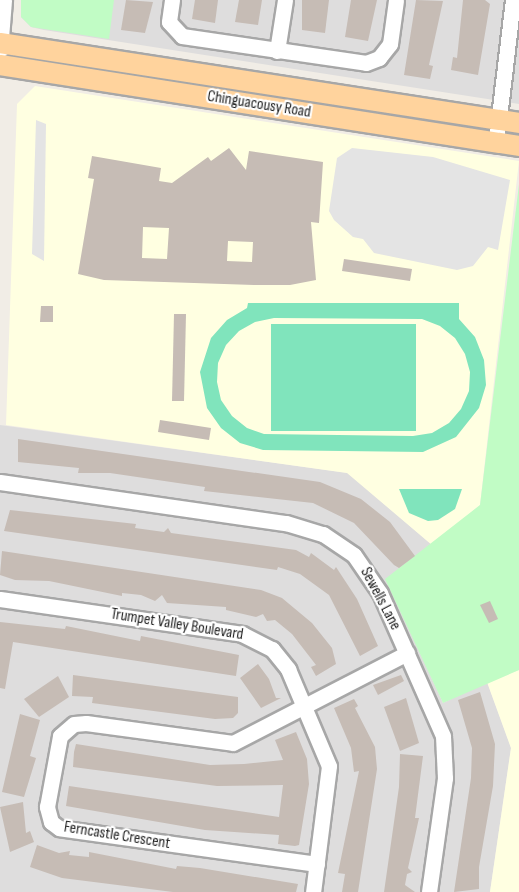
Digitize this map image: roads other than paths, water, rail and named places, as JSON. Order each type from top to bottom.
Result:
[{"type":"main road","name":"Chinguacousy Road","points":[[0,45],[519,123]]},
{"type":"main road","name":"Chinguacousy Road","points":[[0,65],[519,146]]},
{"type":"street","points":[[0,45],[4,0]]},
{"type":"street","points":[[172,0],[169,22],[182,36],[366,63],[379,58],[390,44],[396,0]]},
{"type":"street","points":[[277,51],[285,0]]},
{"type":"street","points":[[496,142],[513,0]]},
{"type":"street","name":"Sewells Lane","points":[[0,482],[286,523],[323,534],[354,555],[368,572],[407,653],[438,720],[445,749],[445,778],[429,892]]},
{"type":"street","name":"Trumpet Valley Boulevard","points":[[0,599],[252,637],[262,641],[285,663],[305,705],[329,766],[313,892]]},
{"type":"street","points":[[305,705],[407,653]]},
{"type":"street","name":"Ferncastle Crescent","points":[[305,705],[233,743],[74,724],[60,736],[47,807],[51,822],[59,828],[317,864]]}]
